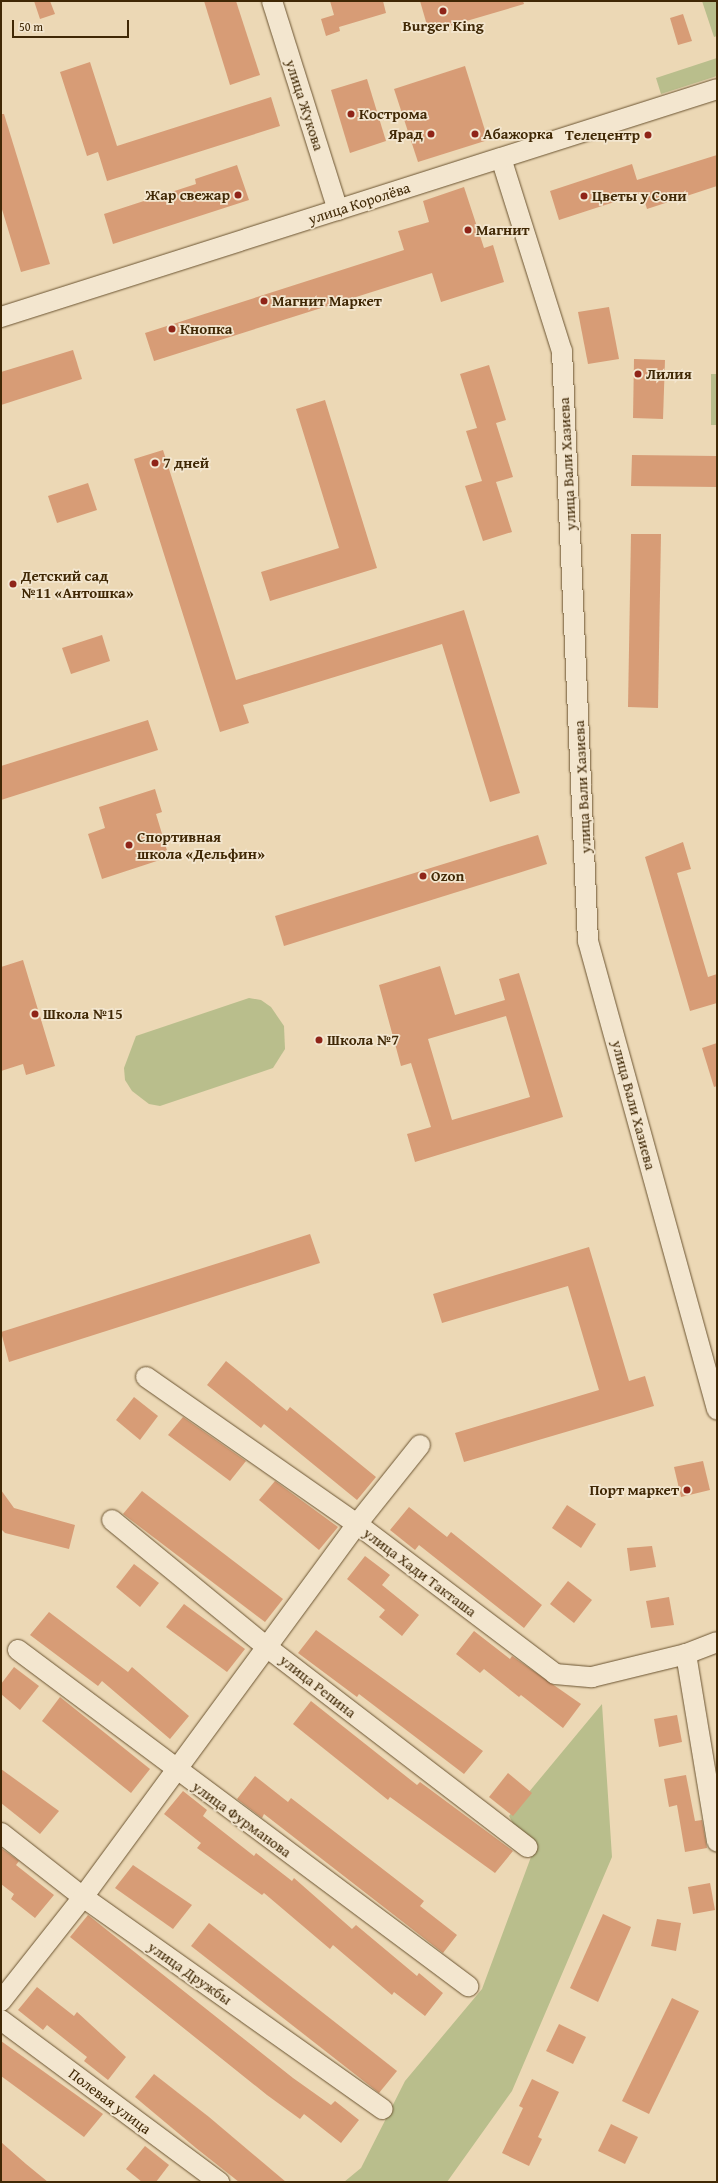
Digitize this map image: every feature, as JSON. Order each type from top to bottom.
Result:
[{"type":"street","name":"улица Жукова","points":[[272,1],[338,210]]},
{"type":"street","name":"улица Королёва","points":[[1,317],[717,89]]},
{"type":"street","name":"улица Вали Хазиева","points":[[501,158],[562,351],[588,940],[717,1410]]},
{"type":"street","name":"улица Хади Такташа","points":[[146,1377],[357,1524],[554,1674],[592,1677],[686,1654],[717,1642]]},
{"type":"street","points":[[1,2001],[83,1897],[268,1648],[357,1524],[420,1445]]},
{"type":"street","name":"улица Репина","points":[[112,1520],[268,1648],[527,1847]]},
{"type":"street","name":"улица Фурманова","points":[[18,1650],[177,1771],[468,1986]]},
{"type":"street","points":[[686,1654],[717,1842]]},
{"type":"street","name":"улица Дружбы","points":[[1,1833],[83,1897],[382,2109]]},
{"type":"street","name":"Полевая улица","points":[[1,2020],[219,2182]]},
{"type":"green space","points":[[702,1],[717,1],[717,36],[714,37]]},
{"type":"green space","points":[[717,58],[717,76],[661,94],[656,78]]},
{"type":"green space","points":[[711,374],[717,374],[717,425],[711,425]]},
{"type":"green space","points":[[249,998],[261,1000],[271,1007],[284,1026],[285,1049],[273,1068],[160,1106],[149,1104],[132,1091],[125,1080],[124,1068],[136,1036]]},
{"type":"green space","points":[[602,1704],[612,1857],[512,2091],[447,2182],[344,2182],[361,2168],[405,2081],[482,1989],[531,1857],[509,1816]]},
{"type":"building","points":[[34,1],[50,1],[55,14],[40,19]]},
{"type":"building","points":[[204,1],[236,1],[260,75],[230,85]]},
{"type":"building","points":[[330,1],[383,1],[386,13],[339,27],[340,31],[326,36],[321,19],[334,15]]},
{"type":"building","points":[[420,1],[523,1],[524,4],[429,32]]},
{"type":"building","points":[[683,14],[692,41],[678,45],[670,18]]},
{"type":"building","points":[[90,62],[117,146],[271,97],[280,126],[107,181],[98,152],[87,156],[60,72]]},
{"type":"building","points":[[465,66],[488,140],[418,162],[394,89]]},
{"type":"building","points":[[367,79],[386,141],[350,153],[331,90]]},
{"type":"building","points":[[1,114],[4,114],[50,264],[21,272],[1,206]]},
{"type":"building","points":[[717,155],[717,186],[647,209],[642,193],[559,220],[550,191],[632,164],[637,180]]},
{"type":"building","points":[[237,165],[249,200],[113,244],[104,214],[196,184],[195,179]]},
{"type":"building","points":[[464,187],[484,248],[493,245],[504,282],[441,302],[432,273],[154,361],[145,333],[404,250],[398,231],[429,222],[423,201]]},
{"type":"building","points":[[609,307],[619,359],[588,364],[578,312]]},
{"type":"building","points":[[73,350],[82,379],[1,405],[1,372]]},
{"type":"building","points":[[634,359],[665,360],[663,419],[633,418]]},
{"type":"building","points":[[489,365],[506,420],[496,423],[513,477],[496,482],[512,532],[483,541],[465,486],[482,481],[466,431],[477,428],[460,374]]},
{"type":"building","points":[[325,400],[377,568],[270,601],[261,572],[339,548],[296,409]]},
{"type":"building","points":[[163,450],[236,680],[464,610],[520,793],[490,802],[442,644],[243,705],[249,723],[220,732],[134,459]]},
{"type":"building","points":[[632,455],[717,456],[717,487],[631,486]]},
{"type":"building","points":[[88,483],[97,510],[57,523],[48,496]]},
{"type":"building","points":[[631,534],[661,534],[658,708],[628,707]]},
{"type":"building","points":[[102,635],[110,661],[71,674],[62,648]]},
{"type":"building","points":[[148,720],[158,750],[1,800],[1,766]]},
{"type":"building","name":"Спортивная школа «Дельфин»","points":[[155,789],[162,812],[156,814],[169,857],[102,879],[88,834],[105,828],[99,807]]},
{"type":"building","points":[[538,835],[547,864],[284,946],[275,916]]},
{"type":"building","points":[[683,842],[691,869],[677,873],[708,977],[717,974],[717,1003],[690,1011],[645,857]]},
{"type":"building","points":[[23,960],[55,1066],[26,1075],[23,1064],[1,1071],[1,967]]},
{"type":"building","points":[[440,966],[455,1015],[505,1000],[499,979],[519,973],[563,1117],[415,1162],[407,1134],[431,1127],[411,1063],[401,1066],[379,985]],"holes":[[[506,1016],[530,1097],[452,1120],[428,1039]]]},
{"type":"building","points":[[717,1043],[717,1086],[714,1087],[702,1048]]},
{"type":"building","points":[[310,1234],[320,1263],[9,1362],[1,1332]]},
{"type":"building","points":[[589,1247],[629,1381],[645,1376],[654,1406],[464,1462],[455,1433],[599,1390],[568,1286],[442,1323],[433,1294]]},
{"type":"building","points":[[226,1361],[287,1411],[290,1407],[376,1477],[357,1500],[264,1424],[261,1428],[207,1385]]},
{"type":"building","points":[[134,1397],[158,1416],[140,1440],[116,1420]]},
{"type":"building","points":[[183,1417],[246,1461],[230,1481],[168,1435]]},
{"type":"building","points":[[703,1461],[710,1490],[681,1497],[674,1467]]},
{"type":"building","points":[[275,1481],[338,1527],[319,1550],[259,1500]]},
{"type":"building","points":[[1,1490],[14,1508],[75,1525],[69,1549],[5,1533],[1,1529]]},
{"type":"building","points":[[142,1491],[283,1599],[265,1622],[123,1514]]},
{"type":"building","points":[[567,1505],[596,1524],[581,1548],[552,1528]]},
{"type":"building","points":[[409,1507],[447,1537],[451,1532],[542,1605],[524,1628],[419,1545],[415,1550],[390,1530]]},
{"type":"building","points":[[652,1546],[656,1567],[630,1571],[627,1548]]},
{"type":"building","points":[[365,1556],[390,1575],[382,1585],[419,1615],[402,1636],[379,1617],[385,1610],[347,1579]]},
{"type":"building","points":[[134,1564],[159,1583],[140,1607],[116,1587]]},
{"type":"building","points":[[568,1581],[592,1600],[574,1623],[550,1604]]},
{"type":"building","points":[[669,1597],[674,1625],[651,1628],[646,1601]]},
{"type":"building","points":[[184,1604],[245,1649],[227,1672],[166,1627]]},
{"type":"building","points":[[49,1612],[128,1672],[132,1667],[189,1716],[170,1739],[102,1681],[98,1686],[30,1635]]},
{"type":"building","points":[[316,1630],[483,1751],[464,1774],[359,1694],[357,1697],[298,1653]]},
{"type":"building","points":[[474,1631],[510,1659],[512,1656],[581,1704],[563,1728],[521,1695],[519,1697],[484,1669],[480,1673],[456,1654]]},
{"type":"building","points":[[14,1667],[39,1686],[20,1710],[1,1694],[1,1684]]},
{"type":"building","points":[[60,1697],[150,1769],[131,1793],[42,1721]]},
{"type":"building","points":[[311,1701],[417,1785],[420,1782],[513,1851],[495,1873],[390,1797],[388,1800],[293,1724]]},
{"type":"building","points":[[677,1715],[682,1742],[659,1747],[654,1719]]},
{"type":"building","points":[[1,1769],[59,1811],[40,1834],[1,1803]]},
{"type":"building","points":[[508,1773],[532,1793],[513,1816],[489,1797]]},
{"type":"building","points":[[686,1775],[695,1821],[702,1820],[707,1848],[685,1852],[677,1805],[669,1807],[664,1779]]},
{"type":"building","points":[[255,1776],[288,1802],[291,1798],[424,1901],[420,1906],[457,1935],[443,1953],[264,1814],[262,1818],[237,1799]]},
{"type":"building","points":[[183,1791],[207,1810],[203,1816],[254,1856],[256,1853],[292,1881],[294,1878],[352,1929],[356,1925],[417,1976],[419,1973],[443,1993],[425,2016],[394,1992],[392,1995],[333,1945],[330,1949],[264,1893],[262,1895],[197,1848],[201,1843],[164,1814]]},
{"type":"building","points":[[1,1848],[19,1861],[16,1865],[54,1895],[35,1918],[11,1899],[14,1894],[1,1884]]},
{"type":"building","points":[[133,1865],[192,1905],[173,1929],[115,1888]]},
{"type":"building","points":[[710,1883],[715,1910],[693,1914],[688,1887]]},
{"type":"building","points":[[603,1914],[631,1927],[598,2002],[570,1988]]},
{"type":"building","points":[[88,1915],[293,2078],[331,2105],[335,2101],[359,2120],[341,2143],[304,2114],[300,2119],[267,2095],[70,1937]]},
{"type":"building","points":[[657,1919],[681,1923],[676,1951],[651,1946]]},
{"type":"building","points":[[209,1923],[397,2071],[379,2093],[191,1946]]},
{"type":"building","points":[[37,1987],[74,2016],[77,2012],[126,2057],[108,2080],[84,2061],[87,2057],[47,2025],[43,2030],[18,2010]]},
{"type":"building","points":[[672,1998],[699,2011],[649,2114],[622,2101]]},
{"type":"building","points":[[559,2024],[586,2037],[573,2064],[546,2051]]},
{"type":"building","points":[[1,2041],[103,2114],[84,2137],[1,2076]]},
{"type":"building","points":[[154,2074],[209,2117],[286,2182],[239,2182],[196,2148],[135,2097]]},
{"type":"building","points":[[532,2079],[559,2092],[538,2137],[542,2139],[529,2166],[502,2153],[523,2108],[519,2106]]},
{"type":"building","points":[[611,2124],[638,2137],[625,2164],[598,2151]]},
{"type":"building","points":[[1,2142],[26,2164],[48,2182],[1,2182]]},
{"type":"building","points":[[145,2146],[169,2165],[156,2182],[142,2182],[126,2169]]},
{"type":"place","name":"Burger King","points":[[443,11]]},
{"type":"place","name":"Кострома","points":[[351,114]]},
{"type":"place","name":"Ярад","points":[[431,134]]},
{"type":"place","name":"Абажорка","points":[[475,134]]},
{"type":"place","name":"Телецентр","points":[[648,135]]},
{"type":"place","name":"Жар свежар","points":[[238,195]]},
{"type":"place","name":"Цветы у Сони","points":[[584,196]]},
{"type":"place","name":"Магнит","points":[[468,230]]},
{"type":"place","name":"Магнит Маркет","points":[[264,301]]},
{"type":"place","name":"Кнопка","points":[[172,329]]},
{"type":"place","name":"Лилия","points":[[638,374]]},
{"type":"place","name":"7 дней","points":[[155,463]]},
{"type":"place","name":"Детский сад №11 «Антошка»","points":[[13,584]]},
{"type":"place","name":"Спортивная школа «Дельфин»","points":[[129,845]]},
{"type":"place","name":"Ozon","points":[[423,876]]},
{"type":"place","name":"Школа №15","points":[[35,1014]]},
{"type":"place","name":"Школа №7","points":[[319,1040]]},
{"type":"place","name":"Порт маркет","points":[[687,1490]]}]
